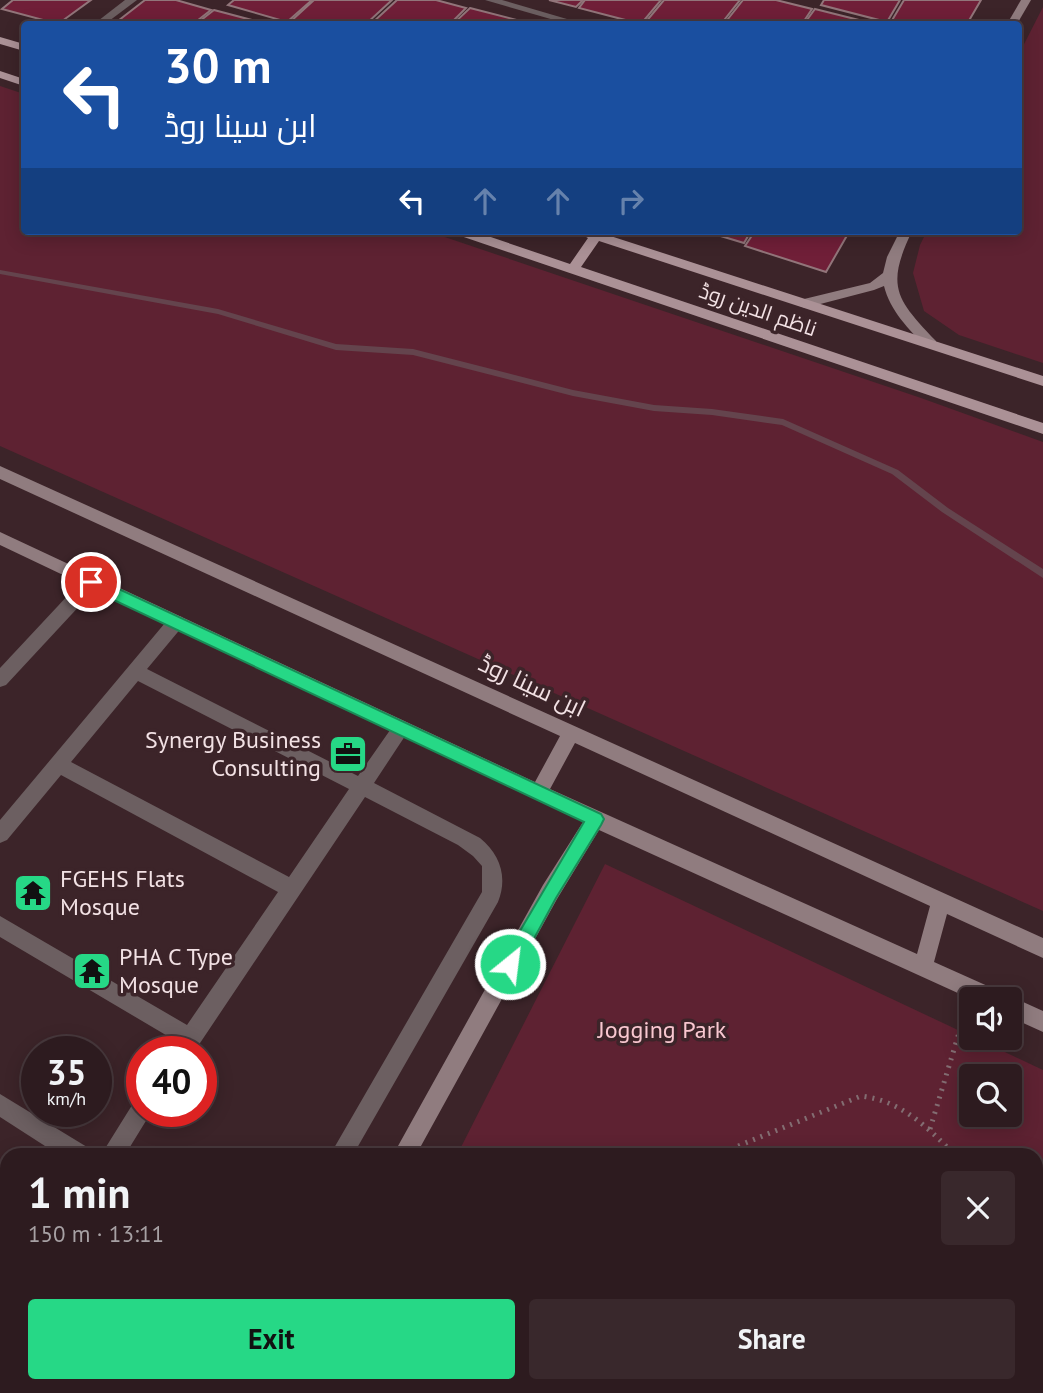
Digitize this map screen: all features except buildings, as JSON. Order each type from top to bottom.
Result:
[{"type":"main road","points":[[1014,21],[1026,0]]},
{"type":"main road","points":[[0,40],[21,47]]},
{"type":"main road","points":[[0,74],[21,82]]},
{"type":"main road","name":"ناظم الدین روڈ","points":[[472,235],[1043,429]]},
{"type":"main road","name":"ناظم الدین روڈ","points":[[593,235],[1043,382]]},
{"type":"main road","points":[[805,303],[874,286],[889,275],[904,235]]},
{"type":"main road","points":[[573,269],[596,236]]},
{"type":"main road","points":[[889,275],[894,296],[907,320],[931,344]]},
{"type":"main road","name":"ابن سینا روڈ","points":[[0,472],[1043,948]]},
{"type":"main road","points":[[0,538],[595,819],[968,987]]},
{"type":"main road","points":[[539,792],[571,733]]},
{"type":"main road","points":[[408,1148],[550,892],[595,819]]},
{"type":"main road","points":[[923,967],[942,901]]},
{"type":"main road","points":[[1022,1012],[1043,1022]]},
{"type":"street","points":[[103,21],[132,0]]},
{"type":"street","points":[[490,0],[568,21]]},
{"type":"street","points":[[0,680],[91,582]]},
{"type":"street","points":[[0,834],[176,622]]},
{"type":"street","points":[[135,671],[481,848],[494,870],[491,895],[345,1148]]},
{"type":"street","points":[[192,1036],[401,728]]},
{"type":"street","points":[[58,764],[290,888]]},
{"type":"street","points":[[0,926],[172,1036]]},
{"type":"street","points":[[0,1105],[68,1148]]},
{"type":"street","points":[[117,1148],[131,1127]]},
{"type":"path","points":[[930,1129],[959,1032]]},
{"type":"path","points":[[733,1148],[861,1096],[880,1096],[896,1102],[930,1129],[948,1148]]},
{"type":"green space","points":[[1043,7],[1043,363],[959,335],[924,311],[913,273],[925,235],[1022,235],[1022,48]]},
{"type":"green space","points":[[0,86],[21,93],[21,235],[439,235],[1043,442],[1043,911],[0,446]]},
{"type":"green space","name":"Jogging Park","points":[[605,864],[959,1030],[959,1050],[1000,1050],[1043,1070],[1043,1148],[461,1148]]},
{"type":"waterway","points":[[0,272],[218,312],[336,347],[413,352],[573,393],[654,408],[712,412],[783,422],[895,472],[945,510],[1043,574]]},
{"type":"place","name":"Synergy Business Consulting","points":[[348,754]]},
{"type":"place","name":"FGEHS Flats Mosque","points":[[33,893]]},
{"type":"place","name":"PHA C Type Mosque","points":[[92,971]]},
{"type":"route","points":[[91,582],[595,819],[510,964]]}]
